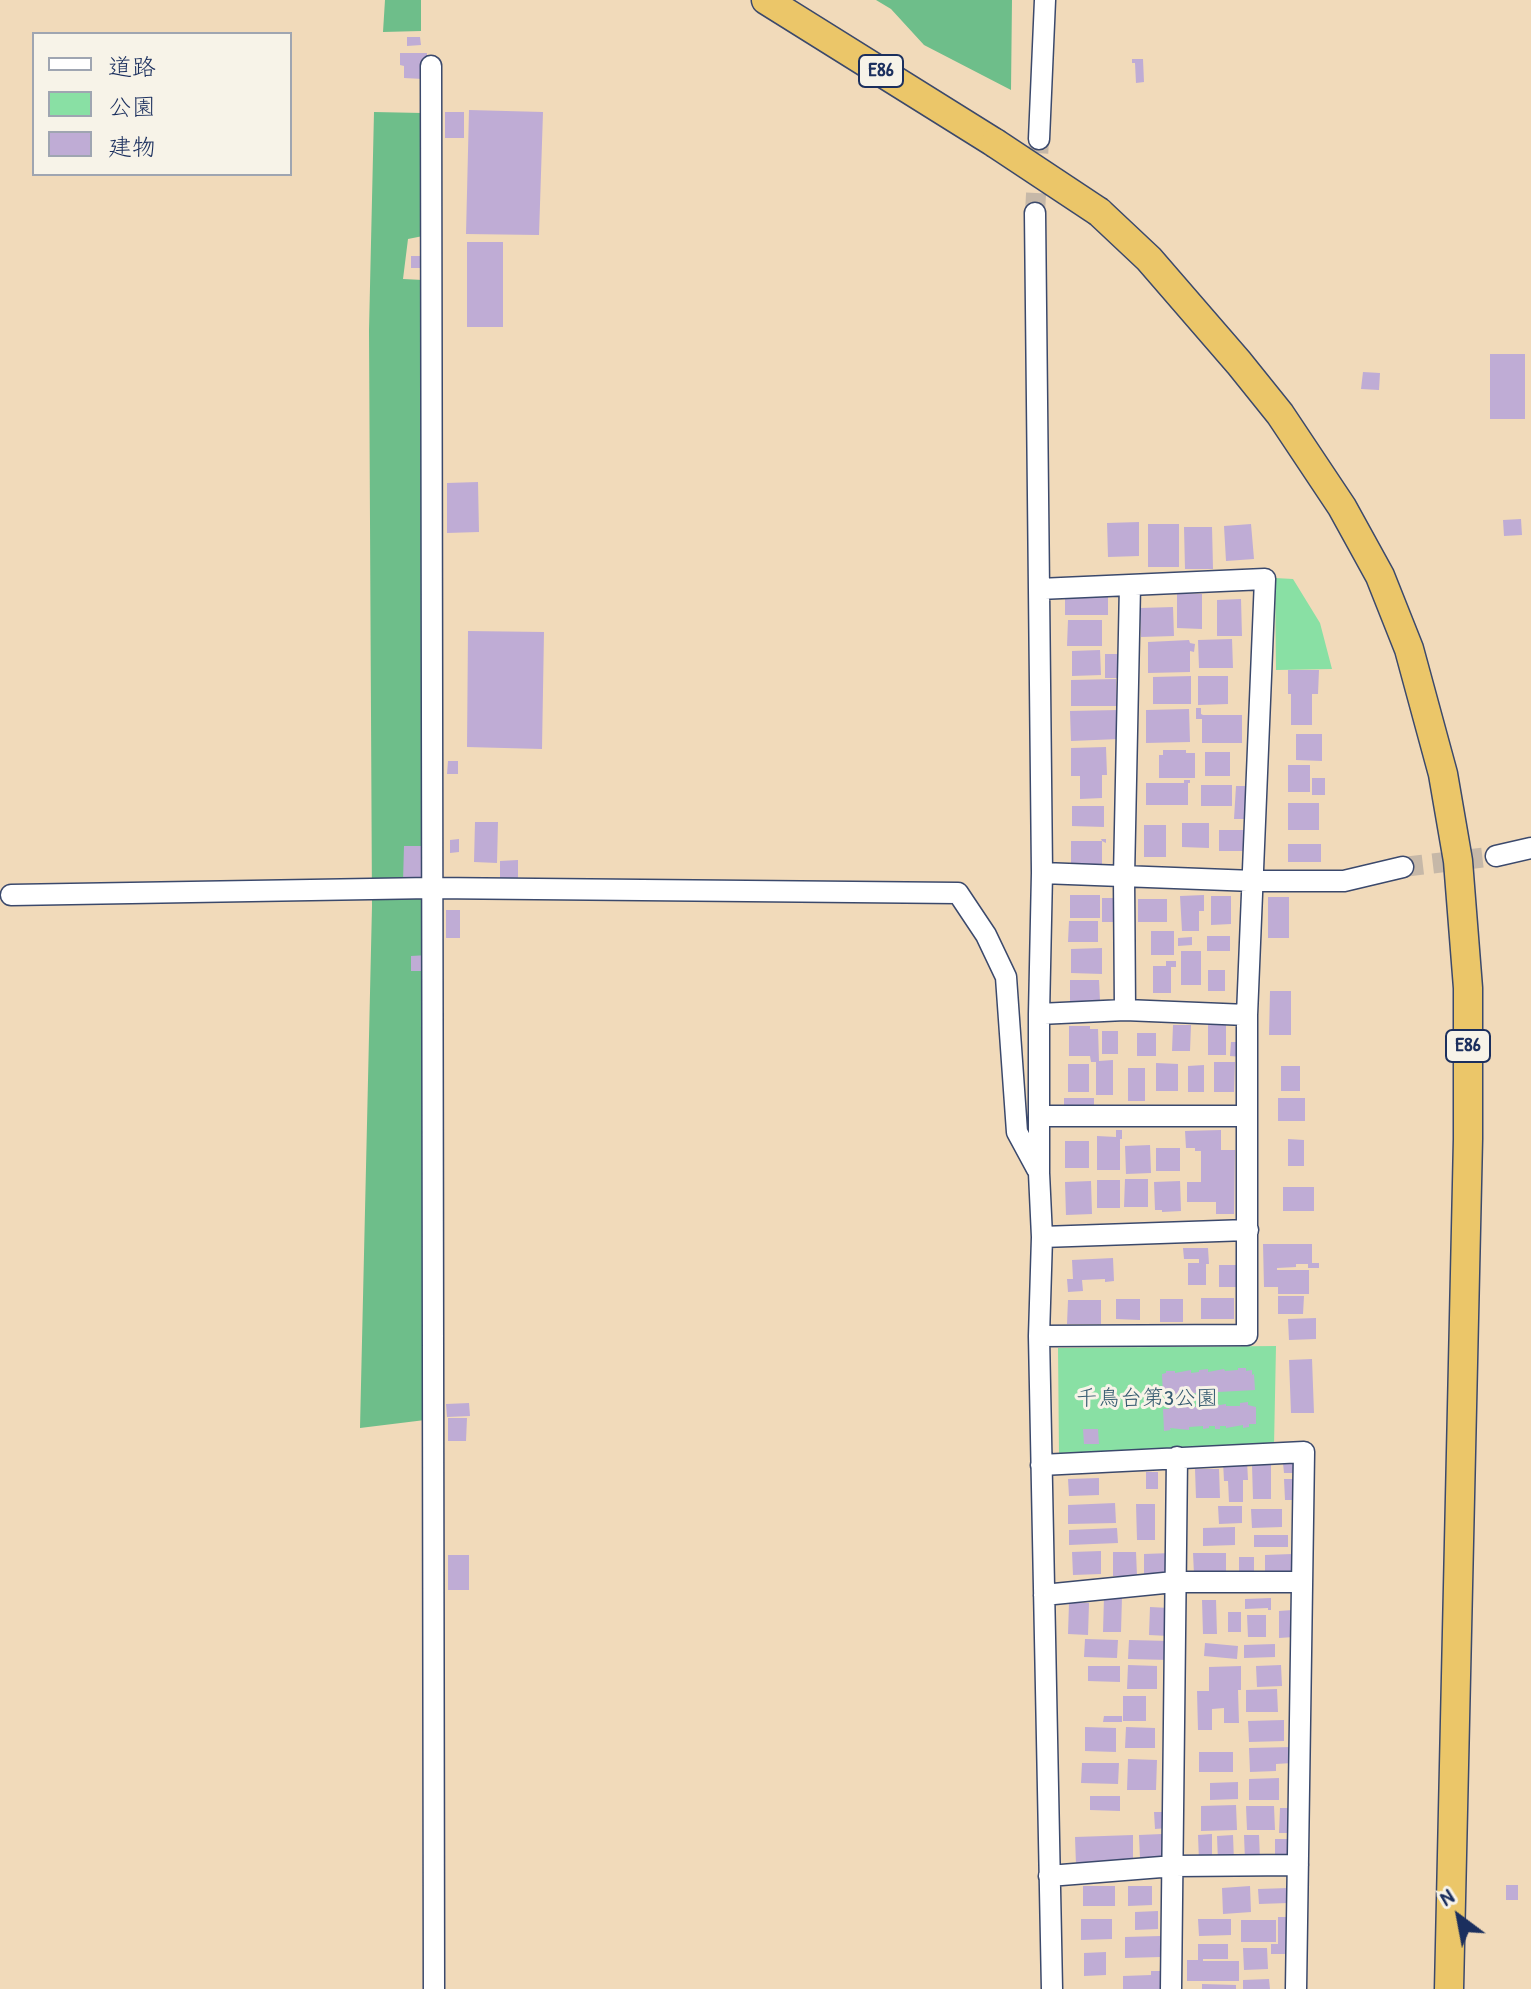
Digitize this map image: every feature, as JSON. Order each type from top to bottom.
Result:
[{"type":"highway","name":"E86","points":[[766,0],[1099,212],[1149,259],[1280,414],[1342,507],[1380,576],[1409,649],[1443,774],[1458,861],[1468,988],[1468,1139],[1449,1989]]},
{"type":"street","points":[[1039,139],[1045,0]]},
{"type":"street","points":[[431,66],[434,1989]]},
{"type":"street","points":[[1035,213],[1042,873],[1039,1336],[1052,1989]]},
{"type":"street","points":[[1039,589],[1265,579],[1247,1015],[1247,1335],[1039,1336]]},
{"type":"street","points":[[1125,1010],[1124,877],[1130,585]]},
{"type":"street","points":[[1496,856],[1531,848]]},
{"type":"street","points":[[1042,873],[1344,881],[1403,867]]},
{"type":"street","points":[[11,895],[431,888],[958,893],[986,935],[1006,977],[1017,1132],[1039,1173]]},
{"type":"street","points":[[1039,1014],[1125,1010],[1247,1015]]},
{"type":"street","points":[[1039,1116],[1247,1116]]},
{"type":"street","points":[[1042,1237],[1248,1230]]},
{"type":"street","points":[[1041,1465],[1304,1452],[1296,1989]]},
{"type":"street","points":[[1171,1989],[1177,1457]]},
{"type":"street","points":[[1044,1595],[1174,1582],[1302,1582]]},
{"type":"street","points":[[1049,1876],[1174,1866],[1298,1865]]},
{"type":"green space","points":[[385,0],[421,0],[421,31],[383,32]]},
{"type":"green space","points":[[876,0],[1012,0],[1011,90],[924,45],[891,9]]},
{"type":"green space","points":[[374,112],[422,113],[423,236],[408,239],[403,279],[423,280],[425,1420],[360,1428],[372,906],[369,330]]},
{"type":"green space","points":[[1275,578],[1293,579],[1320,623],[1332,669],[1276,670]]},
{"type":"green space","name":"千鳥台第3公園","points":[[1276,1346],[1274,1446],[1059,1453],[1058,1348]]},
{"type":"building","points":[[407,37],[420,37],[421,45],[407,46]]},
{"type":"building","points":[[400,53],[427,53],[423,79],[404,78]]},
{"type":"building","points":[[1132,59],[1143,59],[1144,82],[1136,83]]},
{"type":"building","points":[[469,110],[543,112],[539,235],[466,234]]},
{"type":"building","points":[[445,112],[464,112],[464,138],[445,138]]},
{"type":"building","points":[[467,242],[503,242],[503,327],[467,327]]},
{"type":"building","points":[[411,256],[428,256],[428,268],[411,268]]},
{"type":"building","points":[[1490,354],[1525,354],[1525,419],[1490,419]]},
{"type":"building","points":[[1363,372],[1380,373],[1379,390],[1361,389]]},
{"type":"building","points":[[478,482],[479,532],[447,533],[447,483]]},
{"type":"building","points":[[1521,519],[1522,535],[1504,536],[1503,520]]},
{"type":"building","points":[[1139,522],[1139,556],[1108,557],[1107,523]]},
{"type":"building","points":[[1148,524],[1179,524],[1179,567],[1148,567]]},
{"type":"building","points":[[1251,524],[1254,559],[1226,561],[1224,526]]},
{"type":"building","points":[[1184,527],[1212,527],[1213,569],[1185,569]]},
{"type":"building","points":[[1065,590],[1108,590],[1108,615],[1065,615]]},
{"type":"building","points":[[1177,593],[1202,594],[1202,629],[1177,628]]},
{"type":"building","points":[[1241,599],[1242,636],[1217,636],[1217,600]]},
{"type":"building","points":[[1173,607],[1174,636],[1141,637],[1140,608]]},
{"type":"building","points":[[1068,620],[1102,620],[1102,646],[1067,646]]},
{"type":"building","points":[[468,631],[544,632],[542,749],[467,747]]},
{"type":"building","points":[[1232,639],[1233,668],[1199,668],[1198,640]]},
{"type":"building","points":[[1189,640],[1195,644],[1194,652],[1190,651],[1190,672],[1148,673],[1148,642]]},
{"type":"building","points":[[1100,650],[1101,675],[1072,676],[1072,651]]},
{"type":"building","points":[[1105,654],[1119,654],[1120,678],[1105,678]]},
{"type":"building","points":[[1288,670],[1319,670],[1318,694],[1312,694],[1312,725],[1291,725]]},
{"type":"building","points":[[1191,676],[1191,704],[1153,704],[1153,677]]},
{"type":"building","points":[[1198,676],[1228,676],[1228,704],[1198,705]]},
{"type":"building","points":[[1116,679],[1117,706],[1071,706],[1071,680]]},
{"type":"building","points":[[1196,708],[1201,708],[1203,715],[1242,715],[1242,743],[1202,743],[1202,719],[1196,719]]},
{"type":"building","points":[[1189,709],[1190,742],[1146,743],[1146,710]]},
{"type":"building","points":[[1118,710],[1119,739],[1071,741],[1070,711]]},
{"type":"building","points":[[1296,734],[1322,734],[1322,761],[1296,760]]},
{"type":"building","points":[[1106,747],[1107,775],[1102,775],[1102,798],[1080,799],[1080,776],[1071,776],[1071,748]]},
{"type":"building","points":[[1163,750],[1195,753],[1195,778],[1159,778],[1159,755],[1163,755]]},
{"type":"building","points":[[1205,752],[1230,752],[1230,776],[1205,776]]},
{"type":"building","points":[[448,761],[458,761],[458,774],[447,774]]},
{"type":"building","points":[[1288,765],[1310,765],[1310,792],[1288,792]]},
{"type":"building","points":[[1312,778],[1325,778],[1325,795],[1312,795]]},
{"type":"building","points":[[1184,780],[1190,780],[1188,805],[1146,805],[1146,783],[1184,783]]},
{"type":"building","points":[[1201,785],[1232,785],[1232,806],[1201,806]]},
{"type":"building","points":[[1236,786],[1252,786],[1252,819],[1234,819]]},
{"type":"building","points":[[1288,803],[1319,803],[1319,830],[1288,830]]},
{"type":"building","points":[[1072,806],[1104,806],[1104,827],[1072,826]]},
{"type":"building","points":[[475,822],[498,822],[497,863],[474,862]]},
{"type":"building","points":[[1182,823],[1209,823],[1209,848],[1182,847]]},
{"type":"building","points":[[1144,825],[1166,825],[1166,857],[1144,857]]},
{"type":"building","points":[[1219,830],[1245,830],[1245,851],[1219,851]]},
{"type":"building","points":[[459,839],[459,852],[450,853],[450,840]]},
{"type":"building","points":[[1071,841],[1102,841],[1102,864],[1071,864]]},
{"type":"building","points":[[1288,844],[1321,844],[1321,862],[1288,862]]},
{"type":"building","points":[[404,846],[423,846],[423,882],[403,882]]},
{"type":"building","points":[[518,860],[518,882],[500,882],[500,861]]},
{"type":"building","points":[[1070,895],[1100,895],[1100,918],[1070,918]]},
{"type":"building","points":[[1204,895],[1204,911],[1199,911],[1199,931],[1182,931],[1180,896]]},
{"type":"building","points":[[1211,896],[1231,896],[1231,924],[1211,925]]},
{"type":"building","points":[[1268,897],[1289,897],[1289,938],[1268,938]]},
{"type":"building","points":[[1102,898],[1115,898],[1118,922],[1102,922]]},
{"type":"building","points":[[1138,899],[1167,899],[1167,922],[1138,922]]},
{"type":"building","points":[[446,910],[460,910],[460,938],[446,938]]},
{"type":"building","points":[[1069,921],[1098,921],[1098,942],[1068,942]]},
{"type":"building","points":[[1151,931],[1174,931],[1174,955],[1151,955]]},
{"type":"building","points":[[1207,936],[1230,936],[1230,951],[1207,951]]},
{"type":"building","points":[[1192,937],[1192,945],[1178,946],[1178,938]]},
{"type":"building","points":[[1102,948],[1102,974],[1071,973],[1071,949]]},
{"type":"building","points":[[1181,951],[1201,951],[1201,985],[1181,985]]},
{"type":"building","points":[[428,955],[428,971],[411,971],[411,956]]},
{"type":"building","points":[[1166,961],[1176,961],[1176,967],[1171,967],[1171,993],[1153,993],[1153,966],[1166,966]]},
{"type":"building","points":[[1208,970],[1225,970],[1225,991],[1208,991]]},
{"type":"building","points":[[1070,980],[1099,980],[1100,1001],[1070,1001]]},
{"type":"building","points":[[1270,991],[1291,991],[1291,1035],[1269,1035]]},
{"type":"building","points":[[1208,1022],[1226,1022],[1226,1055],[1208,1055]]},
{"type":"building","points":[[1173,1025],[1191,1025],[1190,1051],[1172,1051]]},
{"type":"building","points":[[1069,1026],[1098,1029],[1099,1061],[1113,1060],[1113,1095],[1096,1095],[1096,1062],[1091,1062],[1090,1056],[1069,1056]]},
{"type":"building","points":[[1102,1031],[1118,1031],[1118,1054],[1102,1054]]},
{"type":"building","points":[[1137,1033],[1156,1033],[1156,1056],[1137,1056]]},
{"type":"building","points":[[1236,1035],[1239,1035],[1243,1057],[1230,1056],[1231,1042],[1236,1042]]},
{"type":"building","points":[[1214,1062],[1235,1062],[1234,1092],[1214,1092]]},
{"type":"building","points":[[1156,1063],[1178,1064],[1178,1091],[1156,1091]]},
{"type":"building","points":[[1068,1064],[1089,1064],[1089,1092],[1068,1092]]},
{"type":"building","points":[[1204,1065],[1204,1092],[1188,1092],[1188,1066]]},
{"type":"building","points":[[1281,1066],[1300,1066],[1300,1091],[1281,1091]]},
{"type":"building","points":[[1128,1068],[1145,1068],[1145,1101],[1128,1101]]},
{"type":"building","points":[[1064,1098],[1094,1098],[1094,1109],[1064,1110]]},
{"type":"building","points":[[1278,1098],[1305,1098],[1305,1121],[1278,1121]]},
{"type":"building","points":[[1116,1130],[1122,1130],[1120,1170],[1097,1170],[1097,1136],[1116,1137]]},
{"type":"building","points":[[1221,1130],[1221,1150],[1235,1150],[1234,1214],[1216,1214],[1216,1202],[1187,1202],[1187,1182],[1201,1182],[1201,1151],[1186,1148],[1185,1131]]},
{"type":"building","points":[[1288,1139],[1304,1140],[1304,1166],[1288,1166]]},
{"type":"building","points":[[1065,1141],[1089,1141],[1089,1168],[1065,1168]]},
{"type":"building","points":[[1150,1145],[1151,1173],[1126,1174],[1125,1146]]},
{"type":"building","points":[[1156,1148],[1180,1148],[1180,1171],[1156,1171]]},
{"type":"building","points":[[1125,1179],[1148,1179],[1148,1207],[1124,1207]]},
{"type":"building","points":[[1097,1180],[1120,1180],[1120,1208],[1097,1208]]},
{"type":"building","points":[[1091,1181],[1092,1214],[1066,1215],[1065,1182]]},
{"type":"building","points":[[1180,1181],[1181,1211],[1155,1210],[1154,1182]]},
{"type":"building","points":[[1283,1187],[1314,1187],[1314,1211],[1283,1211]]},
{"type":"building","points":[[1263,1244],[1312,1244],[1312,1263],[1319,1263],[1319,1268],[1296,1264],[1296,1267],[1277,1268],[1309,1270],[1309,1294],[1278,1294],[1278,1287],[1264,1287]]},
{"type":"building","points":[[1183,1248],[1208,1248],[1206,1285],[1188,1285],[1188,1263],[1199,1263],[1199,1259],[1184,1259]]},
{"type":"building","points":[[1113,1258],[1114,1281],[1082,1280],[1083,1291],[1068,1292],[1067,1279],[1073,1279],[1072,1260]]},
{"type":"building","points":[[1219,1265],[1239,1265],[1238,1287],[1219,1287]]},
{"type":"building","points":[[1278,1296],[1304,1296],[1303,1314],[1278,1314]]},
{"type":"building","points":[[1201,1298],[1234,1298],[1234,1319],[1201,1319]]},
{"type":"building","points":[[1116,1299],[1140,1299],[1140,1320],[1116,1319]]},
{"type":"building","points":[[1160,1299],[1183,1299],[1183,1322],[1160,1322]]},
{"type":"building","points":[[1068,1300],[1101,1300],[1101,1324],[1067,1324]]},
{"type":"building","points":[[1316,1318],[1316,1339],[1289,1340],[1288,1319]]},
{"type":"building","points":[[1312,1359],[1314,1413],[1291,1413],[1289,1360]]},
{"type":"building","points":[[1238,1368],[1252,1370],[1255,1390],[1163,1395],[1162,1374],[1166,1371],[1191,1370],[1191,1373]]},
{"type":"building","points":[[1248,1402],[1248,1405],[1256,1407],[1256,1424],[1249,1424],[1249,1427],[1220,1426],[1220,1429],[1215,1429],[1215,1426],[1209,1426],[1203,1429],[1203,1426],[1164,1431],[1163,1409],[1169,1409],[1169,1406],[1240,1406],[1240,1403]]},
{"type":"building","points":[[469,1403],[470,1416],[447,1417],[446,1404]]},
{"type":"building","points":[[448,1418],[467,1418],[466,1441],[448,1441]]},
{"type":"building","points":[[1083,1429],[1098,1429],[1099,1444],[1084,1444]]},
{"type":"building","points":[[1223,1461],[1247,1461],[1248,1480],[1243,1480],[1243,1502],[1229,1502]]},
{"type":"building","points":[[1283,1463],[1294,1463],[1294,1473],[1284,1473]]},
{"type":"building","points":[[1271,1464],[1271,1499],[1253,1499],[1252,1465]]},
{"type":"building","points":[[1195,1469],[1219,1469],[1220,1498],[1196,1498]]},
{"type":"building","points":[[1146,1472],[1158,1472],[1158,1489],[1146,1489]]},
{"type":"building","points":[[1099,1478],[1099,1495],[1069,1496],[1068,1479]]},
{"type":"building","points":[[1284,1479],[1295,1479],[1296,1500],[1285,1500]]},
{"type":"building","points":[[1115,1503],[1116,1523],[1068,1524],[1068,1505]]},
{"type":"building","points":[[1136,1504],[1155,1504],[1155,1540],[1137,1540]]},
{"type":"building","points":[[1218,1506],[1242,1506],[1242,1523],[1219,1524]]},
{"type":"building","points":[[1251,1509],[1282,1509],[1282,1527],[1252,1528]]},
{"type":"building","points":[[1235,1527],[1235,1545],[1203,1546],[1203,1528]]},
{"type":"building","points":[[1117,1528],[1118,1543],[1069,1545],[1069,1530]]},
{"type":"building","points":[[1254,1535],[1288,1535],[1288,1547],[1254,1547]]},
{"type":"building","points":[[1101,1551],[1101,1574],[1073,1575],[1072,1552]]},
{"type":"building","points":[[1113,1552],[1136,1552],[1137,1576],[1113,1576]]},
{"type":"building","points":[[1171,1553],[1172,1575],[1144,1575],[1144,1554]]},
{"type":"building","points":[[1193,1553],[1226,1553],[1226,1574],[1194,1574]]},
{"type":"building","points":[[1292,1554],[1293,1573],[1265,1574],[1265,1555]]},
{"type":"building","points":[[448,1555],[469,1555],[469,1590],[448,1590]]},
{"type":"building","points":[[1239,1557],[1254,1557],[1254,1576],[1239,1576]]},
{"type":"building","points":[[1104,1597],[1122,1597],[1121,1632],[1103,1632]]},
{"type":"building","points":[[1271,1598],[1271,1610],[1245,1609],[1245,1599]]},
{"type":"building","points":[[1202,1600],[1216,1600],[1217,1634],[1203,1634]]},
{"type":"building","points":[[1069,1603],[1089,1603],[1088,1635],[1068,1634]]},
{"type":"building","points":[[1150,1607],[1169,1608],[1169,1636],[1149,1635]]},
{"type":"building","points":[[1293,1610],[1294,1637],[1279,1638],[1279,1611]]},
{"type":"building","points":[[1228,1612],[1241,1612],[1241,1632],[1228,1632]]},
{"type":"building","points":[[1247,1615],[1266,1615],[1266,1637],[1248,1637]]},
{"type":"building","points":[[1085,1639],[1118,1640],[1117,1658],[1084,1657]]},
{"type":"building","points":[[1129,1640],[1170,1641],[1169,1660],[1128,1659]]},
{"type":"building","points":[[1205,1643],[1238,1646],[1237,1659],[1204,1656]]},
{"type":"building","points":[[1275,1644],[1275,1657],[1244,1658],[1244,1645]]},
{"type":"building","points":[[1128,1665],[1157,1666],[1157,1689],[1127,1689]]},
{"type":"building","points":[[1281,1665],[1282,1686],[1257,1687],[1256,1666]]},
{"type":"building","points":[[1088,1666],[1120,1666],[1120,1682],[1088,1681]]},
{"type":"building","points":[[1241,1666],[1239,1723],[1224,1723],[1224,1708],[1212,1709],[1212,1730],[1198,1730],[1197,1691],[1209,1691],[1209,1667]]},
{"type":"building","points":[[1277,1689],[1278,1712],[1246,1712],[1246,1690]]},
{"type":"building","points":[[1123,1696],[1146,1696],[1146,1721],[1123,1721]]},
{"type":"building","points":[[1104,1716],[1122,1716],[1122,1722],[1103,1722]]},
{"type":"building","points":[[1284,1720],[1284,1741],[1249,1742],[1248,1721]]},
{"type":"building","points":[[1085,1727],[1116,1728],[1116,1752],[1085,1751]]},
{"type":"building","points":[[1126,1727],[1155,1728],[1155,1748],[1125,1748]]},
{"type":"building","points":[[1292,1747],[1292,1763],[1276,1764],[1276,1771],[1250,1772],[1249,1748]]},
{"type":"building","points":[[1199,1752],[1233,1752],[1233,1772],[1199,1772]]},
{"type":"building","points":[[1128,1759],[1157,1760],[1156,1790],[1127,1790]]},
{"type":"building","points":[[1082,1763],[1119,1763],[1118,1784],[1081,1783]]},
{"type":"building","points":[[1279,1778],[1279,1800],[1249,1800],[1249,1779]]},
{"type":"building","points":[[1238,1782],[1238,1799],[1210,1800],[1210,1783]]},
{"type":"building","points":[[1090,1796],[1120,1796],[1120,1811],[1090,1810]]},
{"type":"building","points":[[1236,1805],[1237,1830],[1201,1831],[1201,1806]]},
{"type":"building","points":[[1246,1806],[1274,1806],[1275,1830],[1247,1830]]},
{"type":"building","points":[[1280,1808],[1293,1808],[1293,1833],[1279,1833]]},
{"type":"building","points":[[1154,1812],[1167,1812],[1168,1828],[1155,1829]]},
{"type":"building","points":[[1162,1834],[1163,1858],[1140,1859],[1139,1835]]},
{"type":"building","points":[[1212,1834],[1212,1861],[1199,1861],[1198,1835]]},
{"type":"building","points":[[1133,1835],[1133,1863],[1076,1865],[1075,1837]]},
{"type":"building","points":[[1233,1835],[1234,1861],[1218,1861],[1217,1836]]},
{"type":"building","points":[[1244,1835],[1259,1835],[1260,1860],[1245,1860]]},
{"type":"building","points":[[1275,1839],[1288,1839],[1288,1858],[1275,1858]]},
{"type":"building","points":[[1506,1885],[1518,1885],[1518,1900],[1506,1900]]},
{"type":"building","points":[[1083,1886],[1115,1886],[1115,1906],[1083,1906]]},
{"type":"building","points":[[1128,1886],[1152,1886],[1152,1905],[1128,1906]]},
{"type":"building","points":[[1250,1886],[1251,1912],[1223,1914],[1222,1888]]},
{"type":"building","points":[[1288,1888],[1288,1903],[1259,1904],[1258,1889]]},
{"type":"building","points":[[1158,1911],[1158,1929],[1135,1930],[1135,1912]]},
{"type":"building","points":[[1278,1917],[1291,1917],[1290,1954],[1271,1954],[1271,1944],[1278,1944]]},
{"type":"building","points":[[1081,1919],[1112,1919],[1112,1939],[1081,1940]]},
{"type":"building","points":[[1198,1919],[1231,1919],[1231,1935],[1199,1936]]},
{"type":"building","points":[[1241,1920],[1276,1920],[1276,1942],[1241,1942]]},
{"type":"building","points":[[1160,1936],[1160,1957],[1125,1958],[1125,1937]]},
{"type":"building","points":[[1198,1944],[1228,1944],[1228,1959],[1203,1961],[1239,1961],[1239,1981],[1187,1981],[1187,1960],[1198,1960]]},
{"type":"building","points":[[1243,1948],[1267,1948],[1268,1969],[1244,1970]]},
{"type":"building","points":[[1106,1952],[1106,1975],[1084,1976],[1084,1953]]},
{"type":"building","points":[[1151,1971],[1167,1971],[1167,1989],[1123,1989],[1123,1976],[1151,1975]]},
{"type":"building","points":[[1269,1979],[1270,1989],[1243,1989],[1243,1980]]},
{"type":"building","points":[[1202,1984],[1236,1985],[1236,1989],[1202,1989]]},
{"type":"tunnel","points":[[1035,213],[1039,139]]},
{"type":"tunnel","points":[[1403,867],[1496,856]]}]
